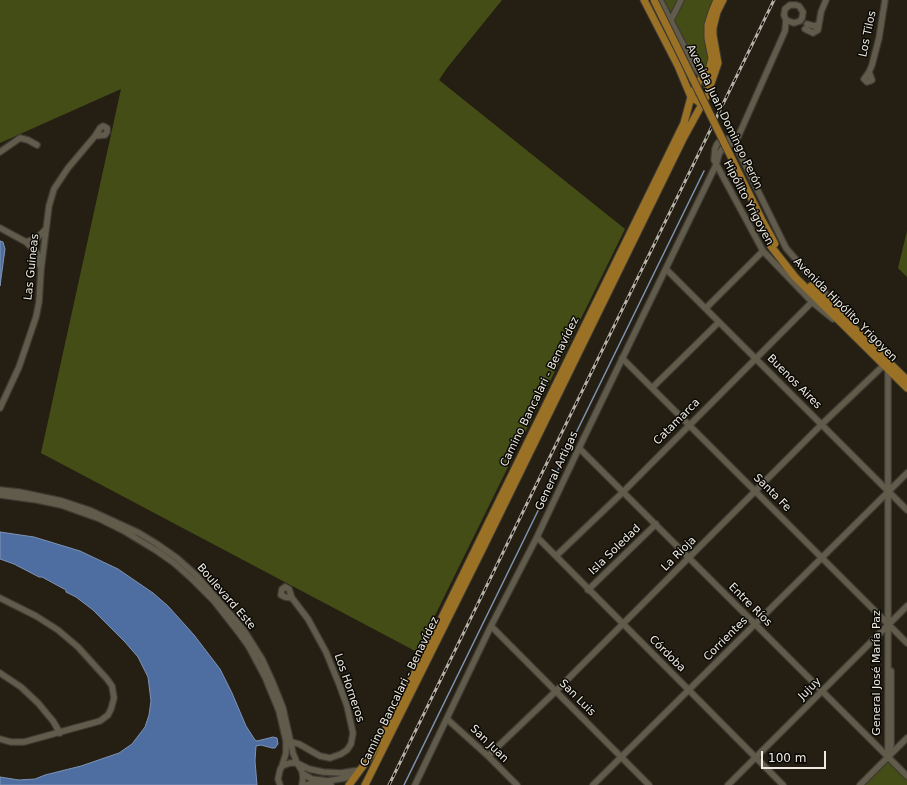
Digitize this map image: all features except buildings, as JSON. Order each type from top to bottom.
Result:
[{"type":"main road","points":[[644,0],[678,66],[691,97],[702,104]]},
{"type":"main road","name":"Camino Bancalari - Benavídez","points":[[349,785],[372,754],[390,722],[681,129],[691,97],[698,82],[708,73],[711,67],[712,58],[708,38],[708,25],[717,0]]},
{"type":"main road","name":"Camino Bancalari - Benavídez","points":[[366,784],[684,137],[709,90],[718,62],[713,28],[717,12],[723,0]]},
{"type":"main road","name":"Avenida Juan Domingo Perón","points":[[651,1],[772,244]]},
{"type":"main road","name":"Avenida Hipólito Yrigoyen","points":[[772,244],[907,388]]},
{"type":"main road","name":"Avenida Hipólito Yrigoyen","points":[[857,335],[907,380]]},
{"type":"main road","points":[[358,772],[364,778],[366,784]]},
{"type":"street","points":[[660,0],[696,69],[703,77],[709,90]]},
{"type":"street","points":[[671,20],[681,0]]},
{"type":"street","points":[[806,27],[818,25],[826,0]]},
{"type":"street","name":"Los Tilos","points":[[870,72],[879,38],[885,0]]},
{"type":"street","points":[[734,142],[738,137],[785,30],[785,9],[790,5],[796,5],[801,9],[803,15],[800,21],[789,26],[785,30]]},
{"type":"street","points":[[786,20],[794,23]]},
{"type":"street","name":"Las Guineas","points":[[0,408],[20,366],[31,335],[39,302],[41,270],[51,196],[56,183],[95,136]]},
{"type":"street","points":[[0,152],[20,138],[37,145]]},
{"type":"street","name":"General Artigas","points":[[415,785],[491,626],[536,538],[578,448],[666,269],[716,165],[719,154],[723,148],[734,142]]},
{"type":"street","name":"Hipólito Yrigoyen","points":[[734,142],[786,248],[857,335]]},
{"type":"street","name":"Hipólito Yrigoyen","points":[[716,165],[763,251],[812,302],[857,335]]},
{"type":"street","points":[[0,228],[26,242],[37,253],[41,270]]},
{"type":"street","points":[[26,242],[37,238],[46,229]]},
{"type":"street","points":[[706,308],[763,251]]},
{"type":"street","name":"Buenos Aires","points":[[666,269],[890,491],[907,510]]},
{"type":"street","name":"Catamarca","points":[[556,556],[623,492],[812,302]]},
{"type":"street","points":[[652,388],[720,322]]},
{"type":"street","name":"Santa Fe","points":[[622,358],[907,643]]},
{"type":"street","name":"La Rioja","points":[[488,756],[556,691],[822,424],[886,367]]},
{"type":"street","name":"General José María Paz","points":[[886,367],[890,491],[888,757]]},
{"type":"street","name":"Entre Ríos","points":[[578,448],[656,524],[907,776]]},
{"type":"street","name":"Corrientes","points":[[593,785],[907,473]]},
{"type":"street","name":"Boulevard Este","points":[[0,490],[19,492],[62,503],[126,529],[183,567],[208,596],[230,617],[267,676],[297,764],[303,774]]},
{"type":"street","name":"Boulevard Este","points":[[0,495],[62,503]]},
{"type":"street","name":"Isla Soledad","points":[[588,590],[656,524]]},
{"type":"street","name":"Córdoba","points":[[536,538],[556,556],[782,785]]},
{"type":"street","points":[[0,598],[36,616],[63,634],[89,657],[112,686],[114,692],[114,702],[108,715],[93,724],[24,742],[11,742],[0,739]]},
{"type":"street","name":"Los Horneros","points":[[289,741],[299,744],[320,756],[330,758],[347,750],[351,744],[353,733],[340,684],[326,652],[308,619],[292,598]]},
{"type":"street","name":"Jujuy","points":[[728,785],[907,606]]},
{"type":"street","name":"San Luis","points":[[491,626],[650,785]]},
{"type":"street","points":[[0,673],[21,687],[38,703],[50,717],[60,733]]},
{"type":"street","name":"San Juan","points":[[447,719],[488,756],[517,785]]},
{"type":"street","points":[[860,785],[907,738]]},
{"type":"street","name":"Boulevard Este","points":[[280,785],[279,774],[289,741]]},
{"type":"street","points":[[282,766],[290,763],[323,772],[358,772]]},
{"type":"street","points":[[302,785],[303,774],[312,779],[328,781],[340,780],[358,772]]},
{"type":"street","points":[[306,785],[315,783],[331,785]]},
{"type":"green space","points":[[0,0],[502,0],[439,80],[625,229],[417,652],[41,453],[121,89],[0,143]]},
{"type":"green space","points":[[664,0],[679,0],[673,12],[669,11]]},
{"type":"green space","points":[[683,0],[715,0],[708,54],[709,62],[704,69],[699,67],[675,23],[674,18]]},
{"type":"green space","points":[[907,231],[907,277],[898,268]]},
{"type":"green space","points":[[888,761],[907,779],[907,785],[864,785]]},
{"type":"water","points":[[0,241],[3,242],[5,249],[0,286]]},
{"type":"water","points":[[0,532],[34,537],[80,551],[118,569],[153,593],[168,606],[194,635],[220,669],[246,726],[255,740],[257,741],[273,737],[277,738],[278,744],[275,748],[261,745],[256,746],[255,761],[257,785],[0,785],[0,777],[19,780],[35,779],[119,753],[132,744],[145,727],[151,701],[148,677],[138,657],[125,642],[93,610],[76,597],[66,592],[66,590],[42,577],[0,559]]},
{"type":"waterway","points":[[404,785],[704,171]]},
{"type":"railway","points":[[389,785],[774,0]]}]
